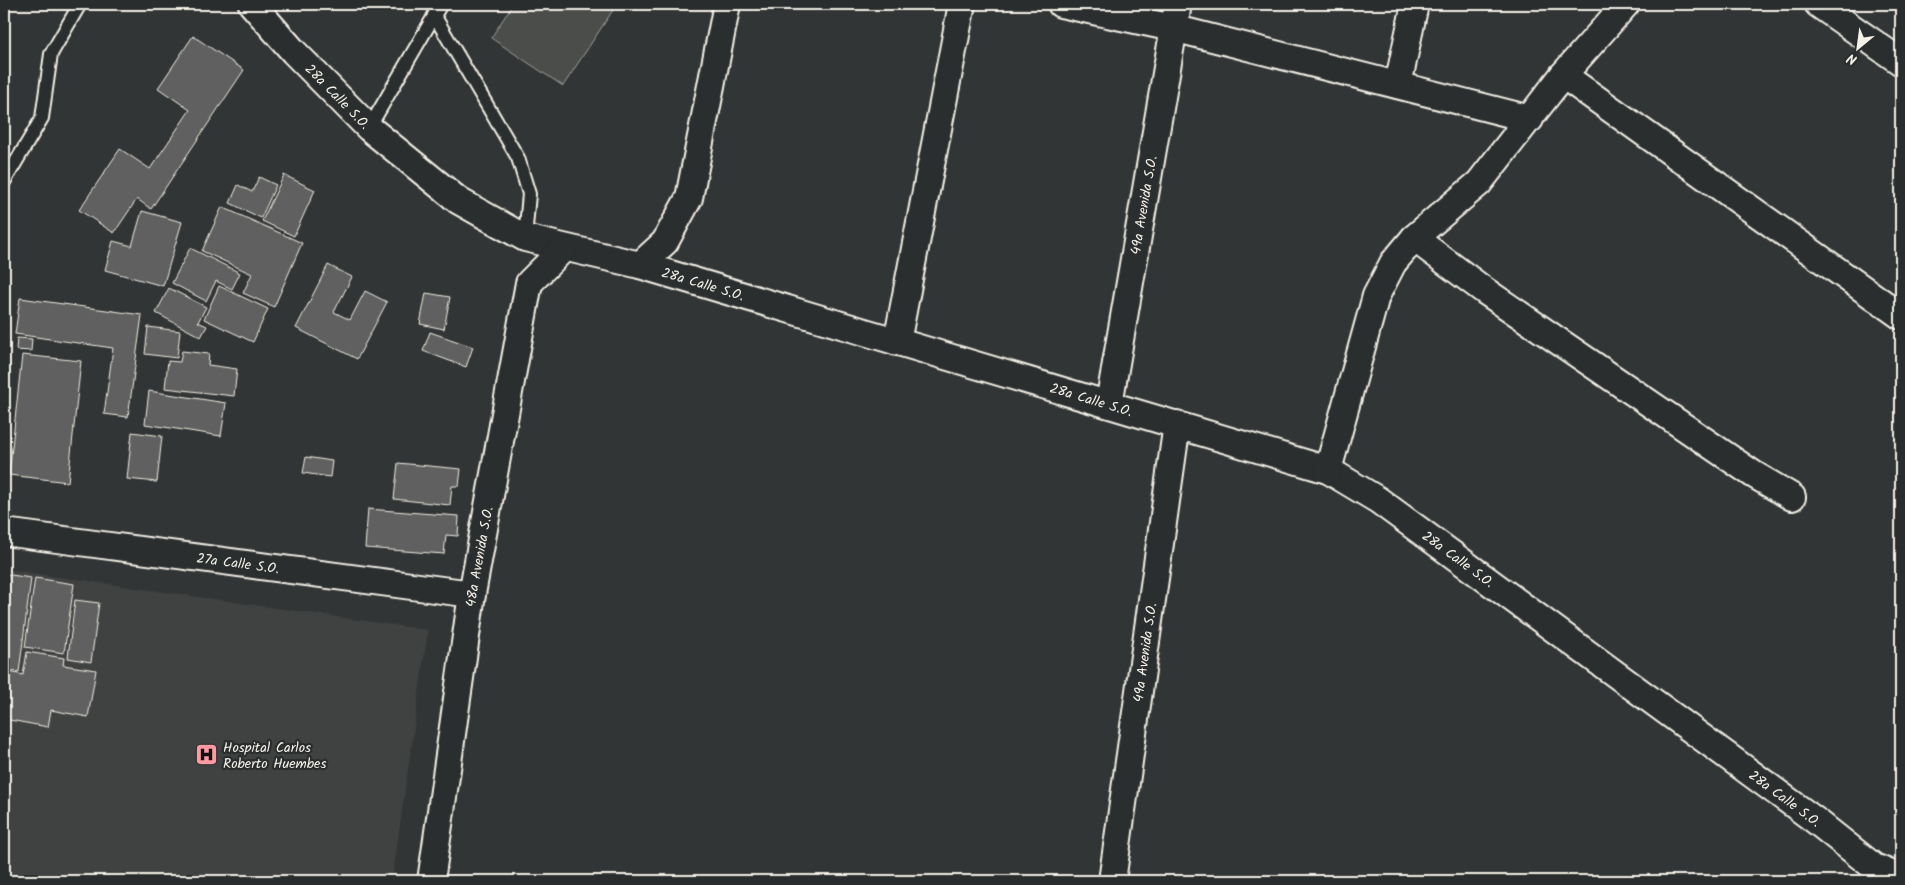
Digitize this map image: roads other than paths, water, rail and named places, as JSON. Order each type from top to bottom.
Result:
[{"type":"street","name":"28a Calle S.O.","points":[[252,4],[294,52],[369,128],[459,201],[525,238],[640,265],[1328,470],[1378,500],[1816,821],[1874,874],[1901,878]]},
{"type":"street","points":[[640,265],[664,242],[689,198],[727,4]]},
{"type":"street","points":[[897,342],[962,4]]},
{"type":"street","points":[[1061,4],[1176,16],[1398,85],[1530,119]]},
{"type":"street","points":[[1398,85],[1415,4]]},
{"type":"street","points":[[1328,470],[1376,296],[1393,263],[1414,238],[1479,183],[1563,75],[1626,4]]},
{"type":"street","points":[[1818,4],[1901,62]]},
{"type":"street","name":"49a Avenida S.O.","points":[[1109,404],[1176,16]]},
{"type":"street","points":[[1563,75],[1901,316]]},
{"type":"street","points":[[1414,238],[1485,292],[1753,474],[1792,497]]},
{"type":"street","name":"48a Avenida S.O.","points":[[431,881],[472,594],[529,283],[564,248]]},
{"type":"street","name":"49a Avenida S.O.","points":[[1112,881],[1177,424]]},
{"type":"street","name":"27a Calle S.O.","points":[[4,532],[472,594]]},
{"type":"lane","points":[[4,182],[42,118],[51,54],[80,4]]},
{"type":"lane","points":[[369,128],[442,4]]},
{"type":"lane","points":[[434,15],[518,158],[529,194],[525,238]]},
{"type":"place","name":"Hospital Carlos Roberto Huembes","points":[[207,755]]}]
